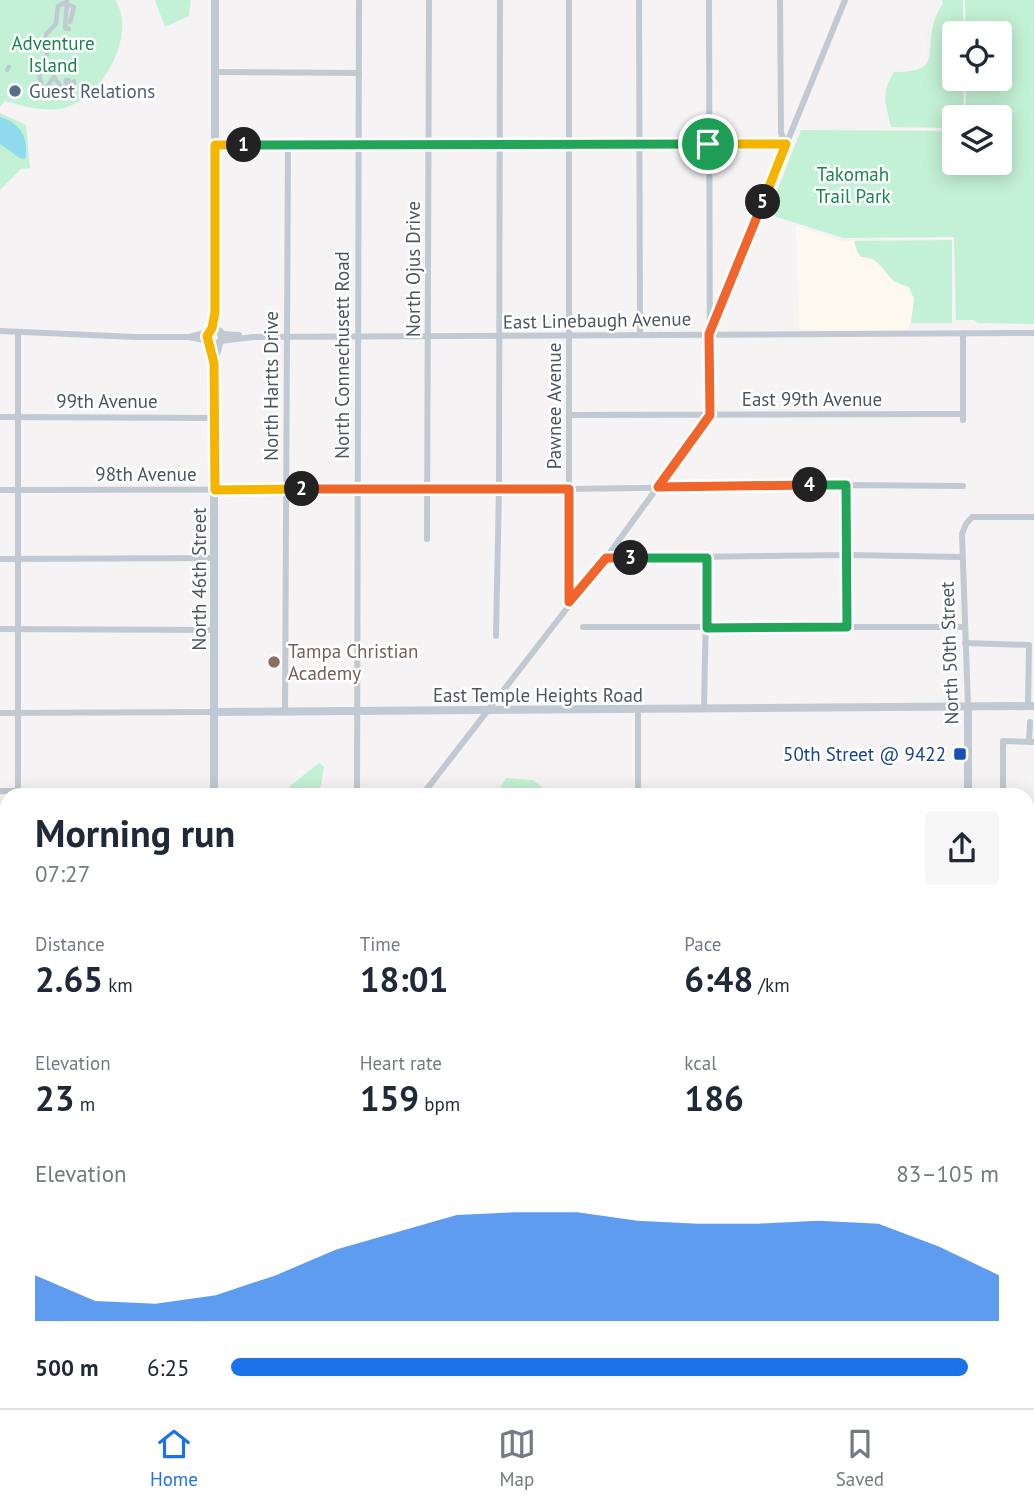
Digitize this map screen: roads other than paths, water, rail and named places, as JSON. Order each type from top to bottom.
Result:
[{"type":"street","name":"North 46th Street","points":[[214,788],[215,0]]},
{"type":"street","name":"North Connechusett Road","points":[[357,788],[359,0]]},
{"type":"street","name":"North Ojus Drive","points":[[427,539],[429,0]]},
{"type":"street","points":[[496,636],[500,0]]},
{"type":"street","name":"Pawnee Avenue","points":[[569,0],[569,602]]},
{"type":"street","points":[[639,0],[640,335]]},
{"type":"street","points":[[428,788],[489,711],[569,602],[606,558],[710,415],[709,0]]},
{"type":"street","points":[[780,0],[781,133],[786,144]]},
{"type":"street","points":[[709,334],[845,0]]},
{"type":"street","points":[[67,1],[57,3],[57,22],[45,37],[47,55],[38,70],[42,91],[46,90],[54,77],[65,93],[66,80],[69,79],[69,92],[74,91],[74,82]]},
{"type":"street","points":[[67,1],[74,7],[70,22]]},
{"type":"street","points":[[67,1],[64,23],[65,28],[69,29]]},
{"type":"street","points":[[215,72],[359,73]]},
{"type":"street","points":[[215,145],[786,144]]},
{"type":"street","name":"North Hartts Drive","points":[[285,712],[288,145]]},
{"type":"street","name":"East Linebaugh Avenue","points":[[0,331],[135,337],[1034,333]]},
{"type":"street","points":[[18,332],[18,788]]},
{"type":"street","name":"East 99th Avenue","points":[[570,415],[964,417],[963,333]]},
{"type":"street","name":"99th Avenue","points":[[0,417],[215,418]]},
{"type":"street","points":[[846,485],[847,627]]},
{"type":"street","name":"98th Avenue","points":[[0,490],[963,486]]},
{"type":"street","name":"North 50th Street","points":[[968,788],[962,534],[970,518],[1034,517]]},
{"type":"street","points":[[606,558],[848,555],[962,557]]},
{"type":"street","points":[[0,559],[215,558]]},
{"type":"street","points":[[704,709],[707,558]]},
{"type":"street","points":[[583,627],[964,627]]},
{"type":"street","points":[[0,629],[214,630]]},
{"type":"street","points":[[965,643],[1029,645],[1031,706]]},
{"type":"street","name":"East Temple Heights Road","points":[[0,713],[1031,706]]},
{"type":"street","points":[[638,710],[638,788]]},
{"type":"street","points":[[1003,788],[1003,741],[1032,742],[1030,722]]},
{"type":"water","points":[[0,117],[13,123],[22,132],[26,144],[25,159],[0,144]]},
{"type":"place","name":"Guest Relations","points":[[15,91]]},
{"type":"place","name":"Tampa Christian Academy","points":[[274,662]]},
{"type":"place","name":"50th Street @ 9422","points":[[960,754]]},
{"type":"park label","name":"Adventure Island","points":[[53,54]]},
{"type":"park label","name":"Takomah Trail Park","points":[[853,185]]}]
